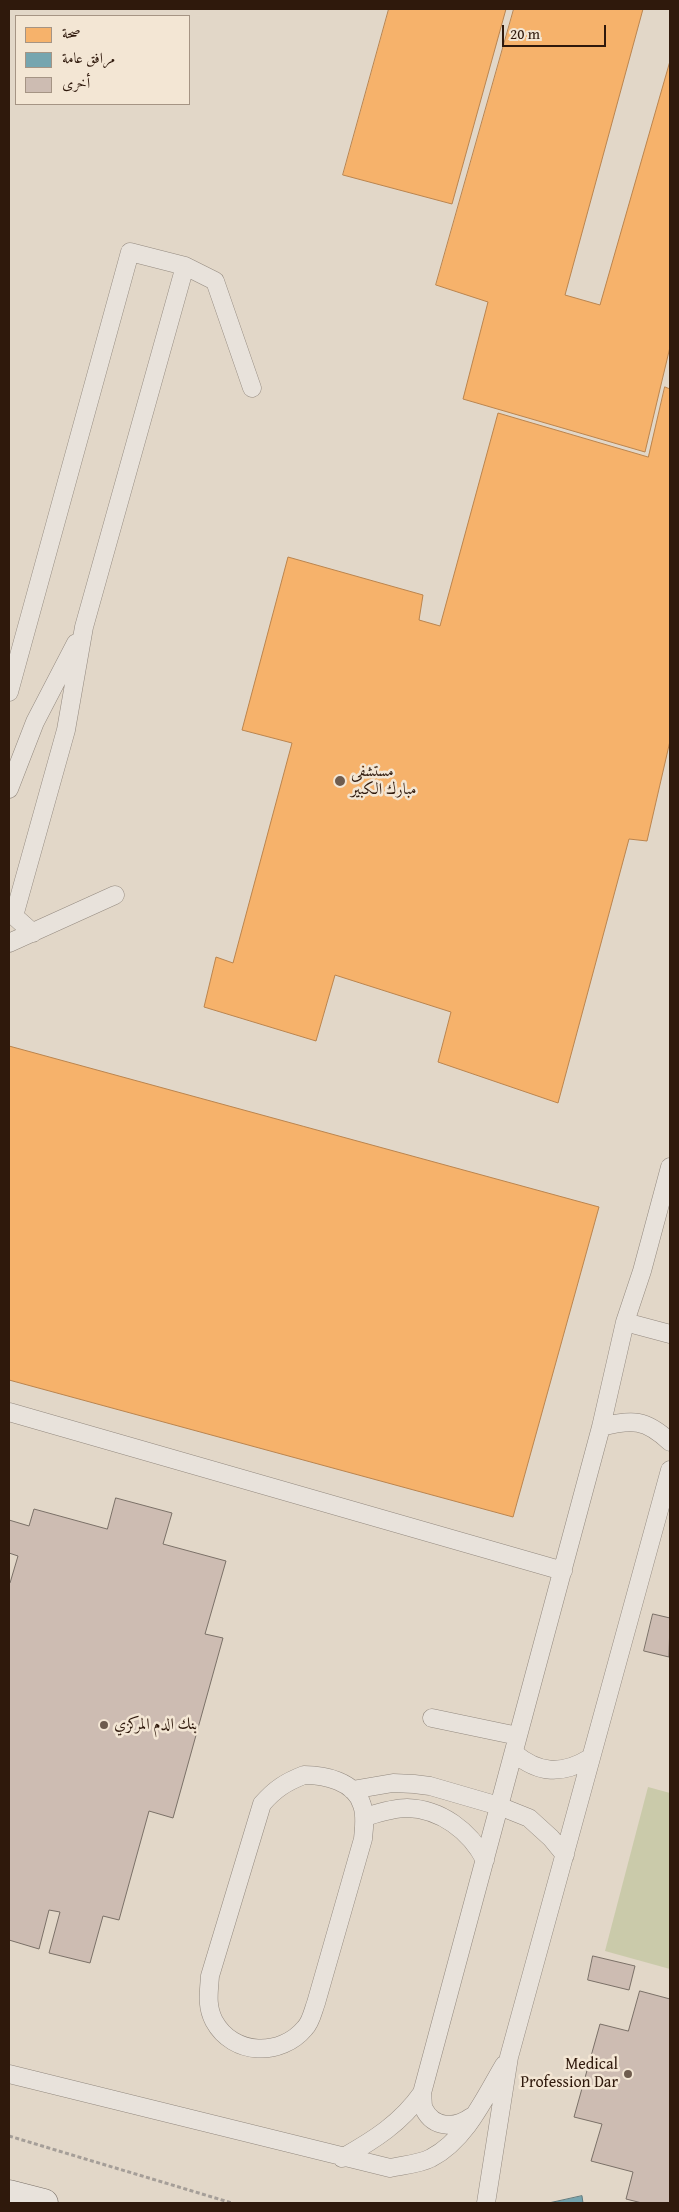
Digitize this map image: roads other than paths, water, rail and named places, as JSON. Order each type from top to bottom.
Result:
[{"type":"main road","points":[[9,2194],[44,2203]]},
{"type":"lane","points":[[9,692],[130,252],[185,266],[215,281],[252,388]]},
{"type":"lane","points":[[33,933],[14,916],[66,730],[84,627],[185,266]]},
{"type":"lane","points":[[9,789],[35,722],[84,627]]},
{"type":"lane","points":[[9,943],[115,895]]},
{"type":"lane","points":[[342,2158],[383,2134],[410,2110],[422,2093],[601,1427],[625,1322],[642,1270],[670,1167]]},
{"type":"lane","points":[[625,1322],[670,1334]]},
{"type":"lane","points":[[9,1412],[562,1571]]},
{"type":"lane","points":[[601,1427],[636,1421],[662,1434],[670,1442]]},
{"type":"lane","points":[[486,2203],[509,2058],[670,1470]]},
{"type":"lane","points":[[432,1718],[516,1744],[524,1762],[551,1770],[564,1770],[590,1758]]},
{"type":"lane","points":[[304,1776],[321,1776],[338,1780],[352,1790],[362,1802],[365,1818],[363,1839],[316,2003],[307,2027],[290,2042],[270,2049],[248,2048],[228,2038],[214,2021],[208,2000],[210,1976],[262,1804],[280,1786],[304,1776]]},
{"type":"lane","points":[[352,1790],[392,1783],[414,1784],[430,1786],[499,1806],[529,1818],[551,1838],[565,1855]]},
{"type":"lane","points":[[365,1818],[386,1811],[407,1808],[441,1817],[456,1825],[468,1835],[478,1847],[485,1860]]},
{"type":"lane","points":[[9,2074],[342,2158],[390,2168],[431,2158],[456,2138],[474,2115],[509,2058]]},
{"type":"lane","points":[[422,2093],[424,2108],[433,2120],[447,2126],[462,2124],[474,2115]]},
{"type":"place","name":"مستشفى مبارك الكبير","points":[[340,781]]},
{"type":"place","name":"بنك الدم المركزي","points":[[104,1725]]},
{"type":"place","name":"Medical Profession Dar","points":[[628,2074]]}]
